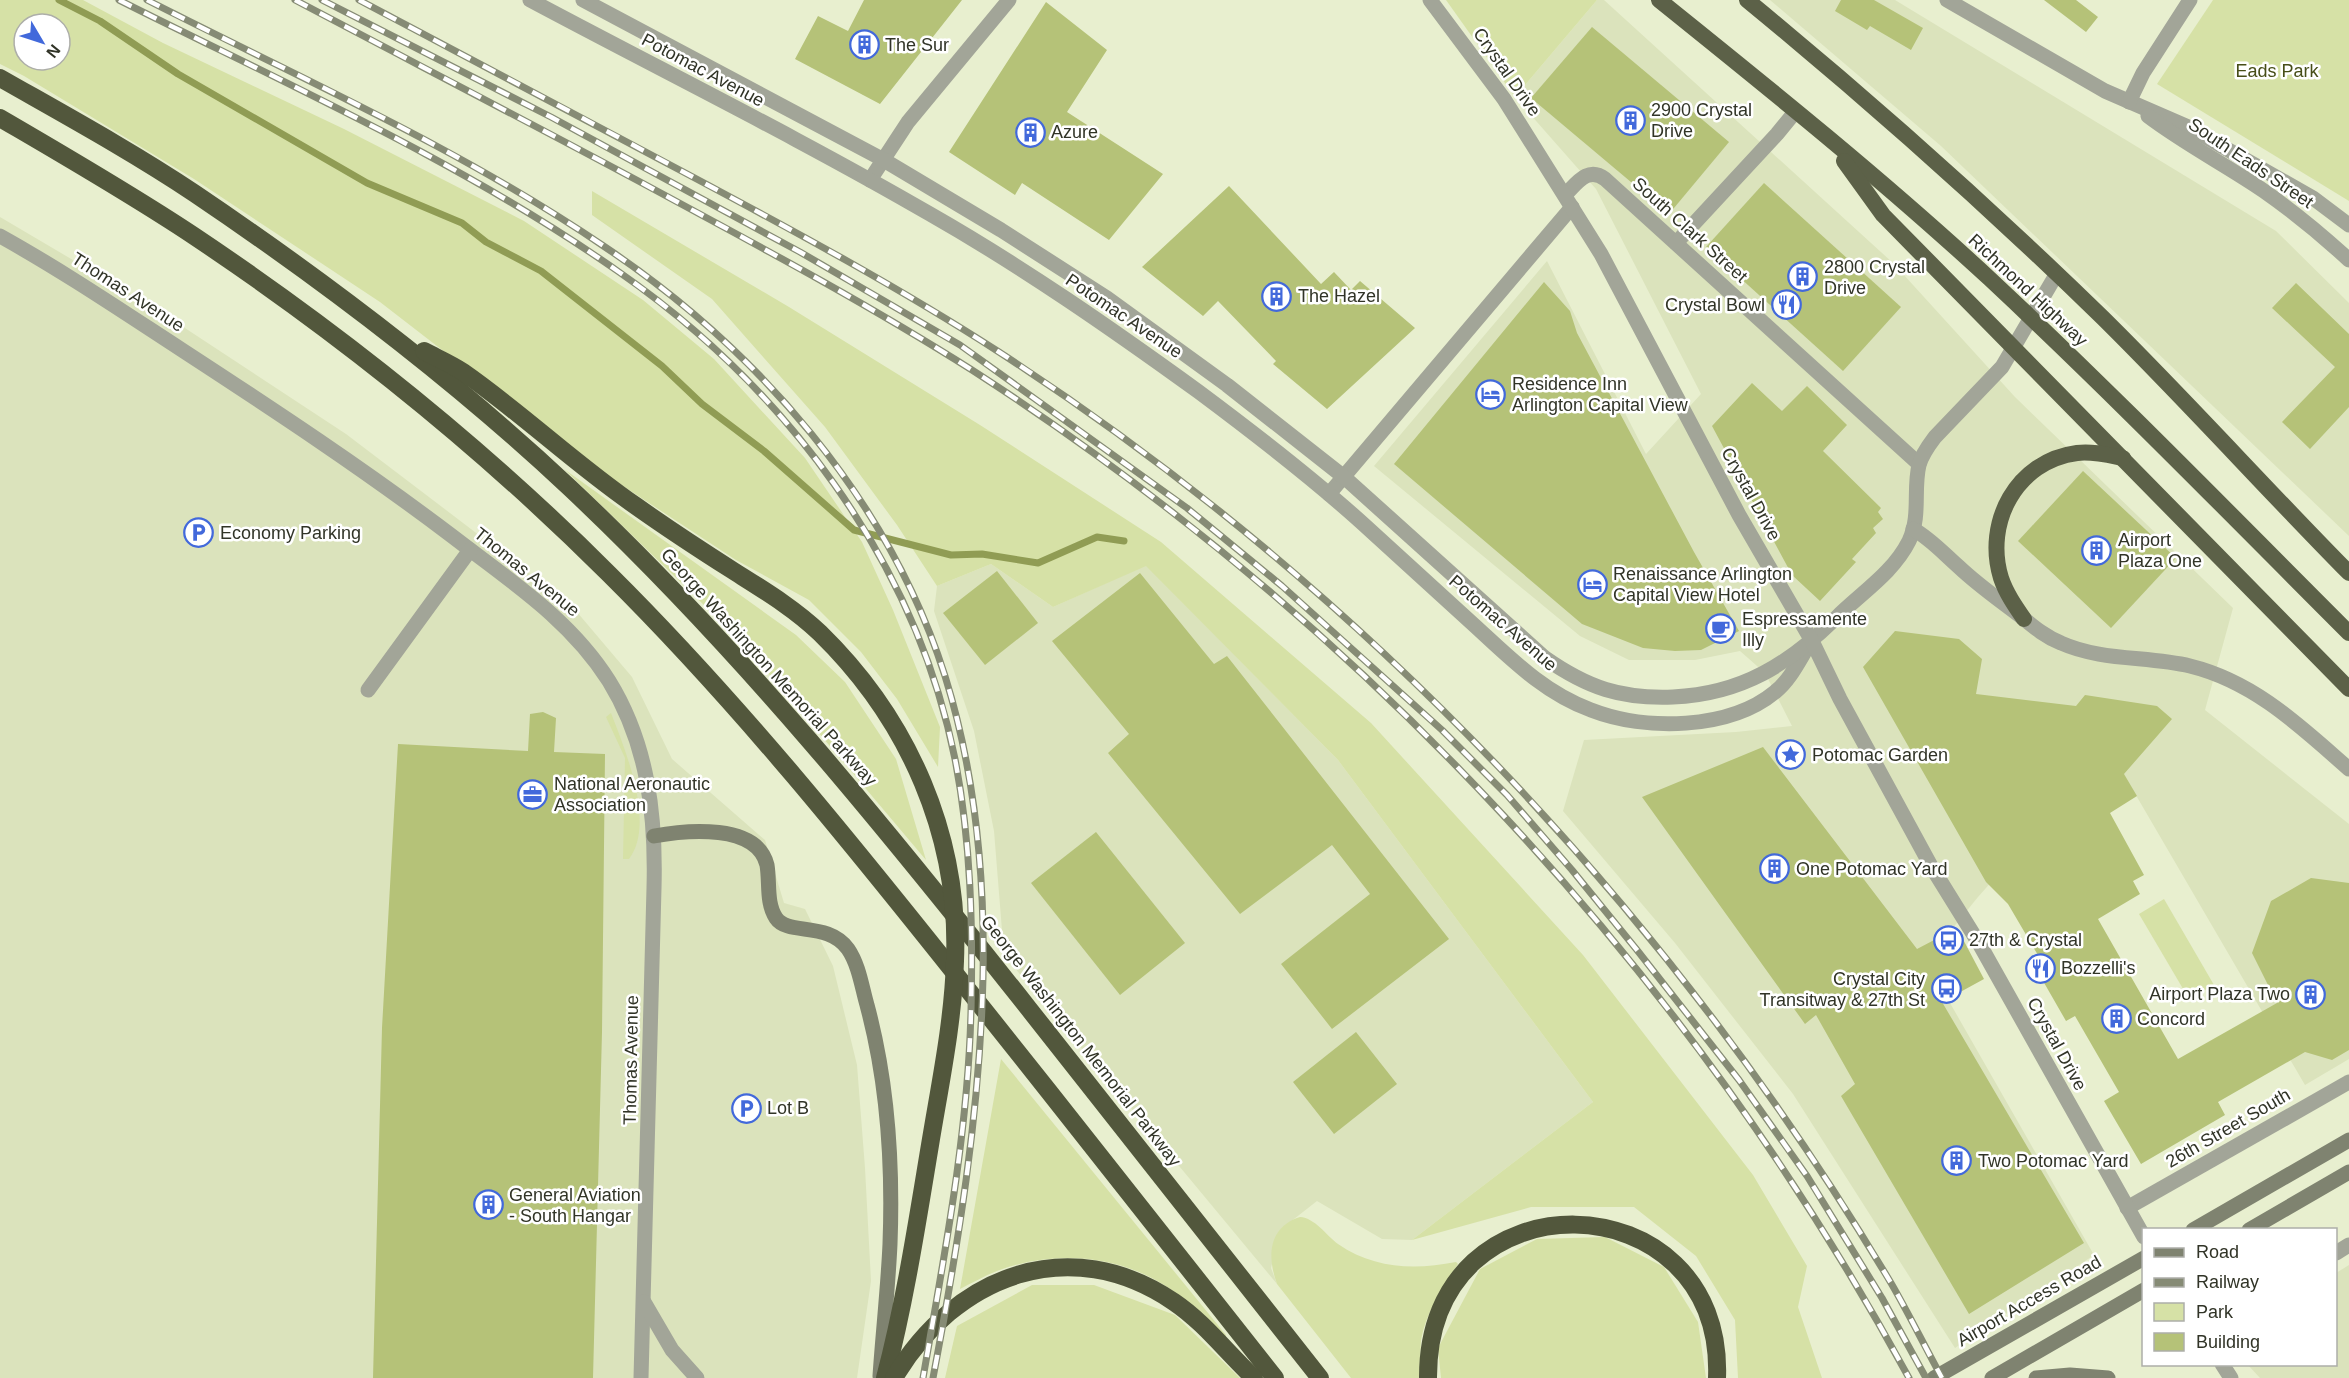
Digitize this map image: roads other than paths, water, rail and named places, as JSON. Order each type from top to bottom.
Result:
[{"type":"highway","name":"Richmond Highway","points":[[1659,0],[1827,139],[1980,271],[2064,348],[2349,633]]},
{"type":"highway","name":"Richmond Highway","points":[[1747,0],[1931,158],[2056,275],[2200,416],[2349,573]]},
{"type":"highway","name":"George Washington Memorial Parkway","points":[[0,78],[91,129],[191,191],[327,286],[472,400],[568,486],[694,611],[800,727],[934,888],[1320,1378]]},
{"type":"highway","points":[[0,118],[93,172],[194,236],[335,337],[472,448],[606,571],[701,670],[846,837],[1275,1378]]},
{"type":"highway","points":[[1827,139],[1883,215],[2349,689]]},
{"type":"highway","points":[[382,328],[462,372],[603,483],[781,602],[817,630],[867,685],[902,738],[930,797],[945,847],[956,935],[950,1021],[901,1310],[885,1378]]},
{"type":"highway","points":[[2024,619],[2007,592],[1998,564],[1997,532],[2004,506],[2011,494],[2030,474],[2065,456],[2090,452],[2123,458]]},
{"type":"highway","points":[[1428,1378],[1432,1339],[1438,1316],[1447,1297],[1471,1265],[1501,1240],[1522,1232],[1544,1226],[1584,1224],[1607,1227],[1630,1234],[1650,1246],[1683,1274],[1697,1293],[1708,1315],[1716,1340],[1717,1378]]},
{"type":"highway","points":[[894,1378],[930,1329],[967,1298],[986,1287],[1030,1272],[1077,1267],[1118,1274],[1137,1281],[1165,1297],[1210,1332],[1254,1378]]},
{"type":"main road","points":[[654,836],[680,832],[724,833],[752,844],[764,857],[768,872],[771,907],[779,922],[790,927],[819,930],[832,935],[843,943],[852,956],[875,1037],[888,1135],[890,1242],[880,1378]]},
{"type":"main road","points":[[2196,1228],[2349,1140]]},
{"type":"main road","points":[[2252,1228],[2349,1172]]},
{"type":"main road","name":"Airport Access Road","points":[[1934,1378],[2142,1259]]},
{"type":"main road","points":[[1992,1378],[2142,1291]]},
{"type":"main road","points":[[2036,1378],[2070,1375],[2108,1378]]},
{"type":"street","name":"Potomac Avenue","points":[[530,0],[934,216],[1090,316],[1200,393],[1329,494],[1526,673],[1545,687],[1591,710],[1637,722],[1689,723],[1731,714],[1775,692],[1791,674],[1812,641]]},
{"type":"street","name":"Potomac Avenue","points":[[583,0],[882,159],[1001,230],[1133,317],[1236,392],[1344,477],[1526,643],[1566,672],[1610,693],[1654,697],[1699,695],[1723,691],[1743,684],[1765,673],[1812,641]]},
{"type":"street","points":[[870,180],[908,122],[1009,0]]},
{"type":"street","name":"Crystal Drive","points":[[1430,0],[1504,99],[1601,254],[1739,515],[1812,641],[1840,699],[1931,866],[1980,945],[2142,1234]]},
{"type":"street","name":"South Eads Street","points":[[1947,0],[2105,91],[2188,127],[2329,208],[2349,225]]},
{"type":"street","points":[[2129,102],[2143,73],[2190,0]]},
{"type":"street","name":"South Eads Street","points":[[2129,102],[2181,141],[2264,191],[2349,260]]},
{"type":"street","points":[[1676,243],[1778,134],[1795,112]]},
{"type":"street","name":"South Clark Street","points":[[1329,494],[1568,201],[1586,175],[1593,173],[1600,175],[1919,464]]},
{"type":"street","name":"Thomas Avenue","points":[[0,236],[56,269],[292,421],[406,501],[558,620],[588,651],[610,682],[627,715],[641,752],[650,793],[654,836],[655,879],[641,1378]]},
{"type":"street","points":[[1812,641],[1869,589],[1893,564],[1909,541],[1913,529],[1919,464],[1935,437],[2002,367],[2056,275]]},
{"type":"street","points":[[1913,529],[1928,539],[1987,592],[2048,637],[2093,652],[2190,666],[2240,685],[2282,711],[2349,769]]},
{"type":"street","points":[[368,690],[470,550]]},
{"type":"street","name":"26th Street South","points":[[2127,1208],[2349,1082]]},
{"type":"street","points":[[644,1302],[672,1350],[697,1378]]},
{"type":"waterway","points":[[59,0],[100,21],[178,74],[367,183],[462,223],[486,242],[541,271],[662,366],[702,404],[764,451],[854,530],[951,555],[982,554],[1038,563],[1097,537],[1124,541]]},
{"type":"railway","points":[[119,0],[437,160],[499,195],[619,272],[679,318],[735,368],[787,424],[834,484],[875,547],[909,615],[936,685],[955,759],[965,821],[970,884],[971,1011],[965,1103],[954,1195],[923,1378]]},
{"type":"railway","points":[[147,0],[380,116],[494,178],[550,211],[661,287],[714,332],[765,381],[811,433],[853,489],[890,549],[921,611],[945,676],[955,712],[971,787],[982,901],[981,1028],[972,1128],[959,1229],[933,1378]]},
{"type":"railway","points":[[295,0],[708,219],[822,281],[935,347],[1115,469],[1251,576],[1381,692],[1504,816],[1618,946],[1724,1084],[1821,1228],[1909,1378]]},
{"type":"railway","points":[[322,0],[551,117],[800,252],[960,345],[1187,508],[1282,586],[1442,730],[1507,795],[1572,870],[1739,1080],[1807,1176],[1882,1298],[1926,1378]]},
{"type":"railway","points":[[359,0],[770,218],[924,305],[999,352],[1133,445],[1261,545],[1383,653],[1499,767],[1607,887],[1709,1014],[1804,1146],[1891,1283],[1942,1378]]},
{"type":"place","name":"The Sur","points":[[864,45]]},
{"type":"place","name":"2900 Crystal Drive","points":[[1630,120]]},
{"type":"place","name":"Azure","points":[[1030,132]]},
{"type":"place","name":"2800 Crystal Drive","points":[[1803,277]]},
{"type":"place","name":"The Hazel","points":[[1277,296]]},
{"type":"place","name":"Crystal Bowl","points":[[1786,305]]},
{"type":"place","name":"Residence Inn Arlington Capital View","points":[[1491,394]]},
{"type":"place","name":"Economy Parking","points":[[199,533]]},
{"type":"place","name":"Airport Plaza One","points":[[2097,550]]},
{"type":"place","name":"Renaissance Arlington Capital View Hotel","points":[[1592,584]]},
{"type":"place","name":"Espressamente Illy","points":[[1721,629]]},
{"type":"place","name":"Potomac Garden","points":[[1791,755]]},
{"type":"place","name":"National Aeronautic Association","points":[[533,794]]},
{"type":"place","name":"One Potomac Yard","points":[[1775,869]]},
{"type":"place","name":"27th & Crystal","points":[[1948,940]]},
{"type":"place","name":"Bozzelli's","points":[[2040,968]]},
{"type":"place","name":"Crystal City Transitway & 27th St","points":[[1946,989]]},
{"type":"place","name":"Airport Plaza Two","points":[[2311,994]]},
{"type":"place","name":"Concord","points":[[2116,1019]]},
{"type":"place","name":"Lot B","points":[[746,1108]]},
{"type":"place","name":"Two Potomac Yard","points":[[1957,1161]]},
{"type":"place","name":"General Aviation - South Hangar","points":[[488,1205]]},
{"type":"park label","name":"Eads Park","points":[[2277,71]]}]
